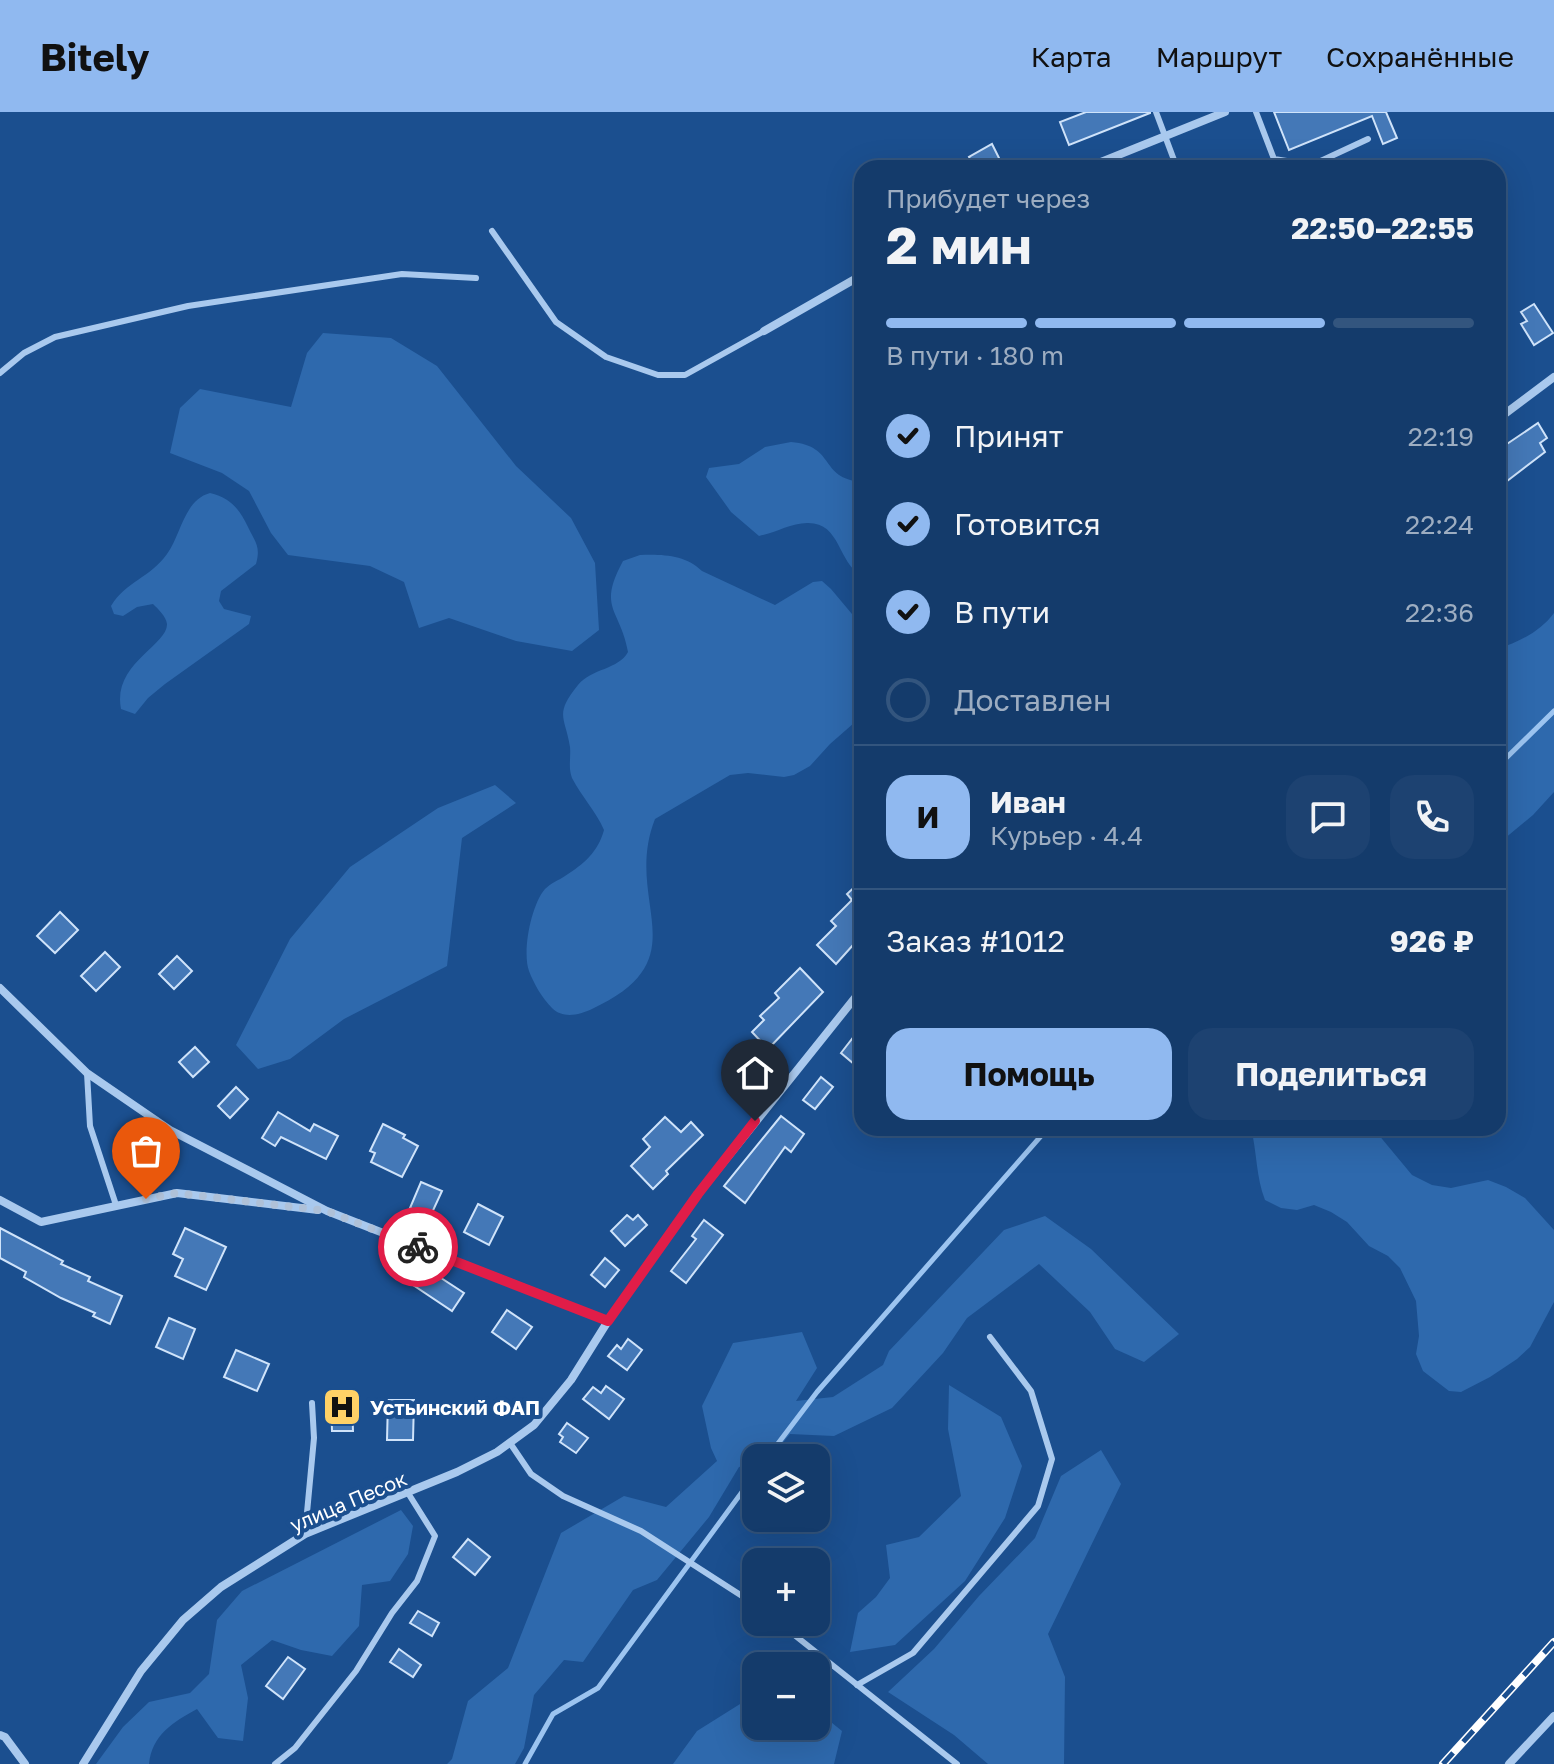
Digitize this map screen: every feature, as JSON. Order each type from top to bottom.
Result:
[{"type":"street","points":[[1106,160],[1225,112]]},
{"type":"street","points":[[764,331],[854,280]]},
{"type":"street","points":[[1506,413],[1554,377]]},
{"type":"street","points":[[0,988],[87,1073],[170,1130],[327,1211],[608,1321]]},
{"type":"street","name":"улица Песок","points":[[84,1763],[141,1671],[183,1620],[221,1587],[305,1534],[408,1493],[497,1452],[534,1425],[571,1380],[608,1321],[698,1194],[854,999]]},
{"type":"street","points":[[0,1200],[41,1222],[177,1193],[327,1211]]},
{"type":"street","points":[[1509,1764],[1554,1716]]},
{"type":"street","points":[[0,1735],[5,1737],[25,1764]]},
{"type":"lane","points":[[1156,112],[1174,160]]},
{"type":"lane","points":[[1256,112],[1274,159],[1280,160]]},
{"type":"lane","points":[[1323,160],[1368,139]]},
{"type":"lane","points":[[492,231],[556,322],[606,357],[658,375],[685,375],[764,331]]},
{"type":"lane","points":[[0,373],[24,353],[55,337],[188,306],[402,274],[476,278]]},
{"type":"lane","points":[[87,1073],[90,1126],[116,1205]]},
{"type":"lane","points":[[857,1685],[913,1653],[1038,1506],[1052,1459],[1031,1391],[990,1337]]},
{"type":"lane","points":[[305,1534],[314,1438],[312,1403]]},
{"type":"lane","points":[[510,1443],[531,1474],[563,1496],[641,1531],[742,1596]]},
{"type":"lane","points":[[275,1764],[295,1748],[356,1671],[392,1613],[417,1581],[435,1536],[408,1493]]},
{"type":"lane","points":[[796,1636],[957,1764]]},
{"type":"lane","points":[[84,1763],[95,1764]]},
{"type":"shaded area","points":[[323,333],[391,338],[437,366],[516,466],[571,518],[595,563],[599,630],[572,651],[516,641],[449,618],[419,628],[404,582],[370,566],[288,555],[271,533],[249,491],[222,473],[170,453],[180,408],[200,389],[291,407],[307,353]]},
{"type":"shaded area","points":[[791,442],[805,445],[822,455],[839,475],[854,480],[854,570],[833,536],[818,524],[795,525],[759,536],[731,512],[706,477],[709,468],[739,464],[765,447]]},
{"type":"shaded area","points":[[210,493],[237,509],[256,544],[256,564],[221,591],[219,601],[224,609],[251,616],[249,624],[165,684],[135,714],[121,709],[120,693],[125,680],[165,632],[167,624],[153,604],[137,607],[123,616],[114,614],[111,606],[124,591],[160,562],[172,546],[194,503]]},
{"type":"shaded area","points":[[640,555],[665,555],[681,559],[775,605],[813,582],[822,581],[854,616],[854,723],[810,766],[794,775],[730,775],[655,819],[647,849],[652,949],[644,970],[625,990],[592,1009],[566,1015],[548,1004],[531,976],[527,963],[529,929],[545,889],[589,857],[604,830],[572,778],[570,747],[563,716],[566,703],[584,679],[618,662],[628,652],[611,599],[615,577],[623,561]]},
{"type":"shaded area","points":[[1554,613],[1554,792],[1506,837],[1506,646],[1543,625]]},
{"type":"shaded area","points":[[495,785],[516,803],[462,838],[447,966],[344,1019],[290,1059],[258,1069],[236,1045],[290,939],[350,867],[438,808]]},
{"type":"shaded area","points":[[1252,1136],[1380,1136],[1412,1175],[1432,1185],[1451,1188],[1488,1180],[1506,1187],[1525,1198],[1554,1230],[1554,1302],[1530,1347],[1517,1359],[1461,1392],[1449,1391],[1423,1371],[1416,1354],[1419,1336],[1416,1301],[1400,1268],[1388,1256],[1369,1246],[1347,1222],[1331,1212],[1314,1205],[1297,1210],[1281,1208],[1265,1200]]},
{"type":"shaded area","points":[[1045,1216],[1091,1249],[1179,1334],[1144,1362],[1115,1349],[1090,1312],[1039,1264],[967,1318],[943,1353],[892,1408],[834,1436],[790,1434],[782,1444],[742,1444],[742,1466],[709,1517],[657,1580],[633,1590],[583,1662],[564,1660],[534,1695],[524,1748],[515,1764],[447,1764],[452,1759],[468,1701],[508,1668],[561,1533],[624,1496],[666,1507],[717,1461],[702,1406],[733,1343],[802,1332],[817,1368],[796,1401],[833,1397],[883,1365],[889,1351],[1004,1230]]},
{"type":"shaded area","points":[[949,1385],[1001,1417],[1022,1466],[1005,1518],[965,1581],[895,1645],[850,1652],[858,1613],[876,1597],[890,1578],[886,1545],[919,1537],[961,1496],[948,1429]]},
{"type":"shaded area","points":[[1101,1450],[1121,1484],[1048,1634],[1065,1677],[1064,1764],[988,1764],[954,1735],[888,1692],[934,1649],[1035,1538],[1061,1476]]},
{"type":"shaded area","points":[[401,1510],[413,1526],[408,1554],[390,1581],[362,1585],[359,1626],[332,1656],[272,1640],[241,1665],[248,1698],[243,1741],[218,1738],[197,1709],[165,1730],[154,1745],[149,1764],[96,1764],[123,1727],[149,1702],[190,1693],[209,1674],[217,1620],[242,1591]]},
{"type":"shaded area","points":[[742,1703],[742,1740],[830,1740],[830,1721],[842,1731],[834,1764],[673,1764],[697,1731]]},
{"type":"building","points":[[1086,112],[1150,113],[1069,145],[1060,122]]},
{"type":"building","points":[[1274,112],[1386,112],[1397,138],[1383,144],[1372,116],[1289,150]]},
{"type":"building","points":[[992,144],[1000,160],[971,160],[969,157]]},
{"type":"building","points":[[1534,304],[1553,333],[1534,345],[1521,324],[1527,321],[1521,312]]},
{"type":"building","points":[[1538,423],[1547,438],[1540,443],[1545,452],[1506,482],[1506,445]]},
{"type":"building","points":[[854,887],[854,944],[836,964],[817,945],[836,926],[831,921],[852,900],[847,894]]},
{"type":"building","points":[[60,912],[78,930],[55,953],[37,936]]},
{"type":"building","points":[[105,952],[120,967],[96,991],[81,976]]},
{"type":"building","points":[[177,956],[192,971],[174,989],[159,974]]},
{"type":"building","points":[[800,968],[823,992],[768,1049],[752,1032],[764,1020],[760,1016],[779,998],[775,993]]},
{"type":"building","points":[[854,1036],[854,1064],[841,1053]]},
{"type":"building","points":[[195,1047],[209,1062],[193,1077],[179,1062]]},
{"type":"building","points":[[821,1077],[833,1087],[815,1109],[803,1100]]},
{"type":"building","points":[[236,1087],[248,1099],[230,1118],[218,1106]]},
{"type":"building","points":[[278,1112],[310,1131],[314,1124],[338,1136],[326,1159],[281,1137],[275,1146],[262,1138]]},
{"type":"building","points":[[781,1116],[804,1134],[791,1152],[785,1147],[745,1203],[724,1186]]},
{"type":"building","points":[[665,1117],[681,1132],[691,1122],[703,1135],[666,1171],[668,1174],[653,1189],[631,1166],[650,1147],[643,1139]]},
{"type":"building","points":[[383,1124],[418,1146],[402,1177],[371,1162],[375,1153],[370,1151]]},
{"type":"building","points":[[421,1182],[442,1191],[430,1217],[410,1208]]},
{"type":"building","points":[[478,1204],[503,1217],[489,1245],[464,1232]]},
{"type":"building","points":[[627,1215],[633,1220],[638,1215],[647,1225],[625,1246],[611,1231]]},
{"type":"building","points":[[704,1220],[723,1235],[686,1283],[671,1271],[696,1239],[692,1236]]},
{"type":"building","points":[[0,1228],[63,1261],[61,1264],[90,1277],[88,1281],[122,1296],[110,1324],[93,1316],[95,1313],[24,1277],[26,1272],[0,1258]]},
{"type":"building","points":[[185,1228],[226,1247],[206,1290],[175,1276],[183,1259],[173,1254]]},
{"type":"building","points":[[605,1258],[619,1270],[605,1287],[591,1275]]},
{"type":"building","points":[[415,1261],[464,1293],[452,1311],[404,1279]]},
{"type":"building","points":[[507,1310],[532,1327],[516,1349],[492,1332]]},
{"type":"building","points":[[169,1318],[195,1329],[183,1359],[156,1347]]},
{"type":"building","points":[[628,1339],[642,1350],[627,1370],[608,1356],[617,1345],[621,1349]]},
{"type":"building","points":[[236,1350],[269,1364],[257,1391],[224,1377]]},
{"type":"building","points":[[606,1386],[624,1399],[609,1419],[583,1399],[593,1387],[601,1393]]},
{"type":"building","points":[[331,1397],[352,1397],[353,1431],[332,1431]]},
{"type":"building","points":[[388,1400],[414,1400],[413,1440],[387,1440]]},
{"type":"building","points":[[567,1423],[588,1438],[576,1453],[560,1442],[563,1437],[559,1434]]},
{"type":"building","points":[[468,1539],[490,1557],[475,1575],[453,1557]]},
{"type":"building","points":[[418,1611],[439,1623],[432,1636],[410,1623]]},
{"type":"building","points":[[399,1649],[421,1665],[413,1677],[390,1662]]},
{"type":"building","points":[[288,1657],[305,1669],[283,1699],[266,1686]]},
{"type":"waterway","points":[[1506,758],[1554,711]]},
{"type":"waterway","points":[[778,1444],[817,1392],[1041,1136]]},
{"type":"waterway","points":[[525,1764],[553,1714],[598,1688],[742,1492]]},
{"type":"railway","points":[[1443,1764],[1554,1642]]},
{"type":"way so far","points":[[146,1199],[177,1193],[327,1211],[418,1247]]},
{"type":"place","name":"Устьинский ФАП","points":[[342,1407]]},
{"type":"route","points":[[418,1247],[608,1321],[698,1194],[755,1121]]}]
